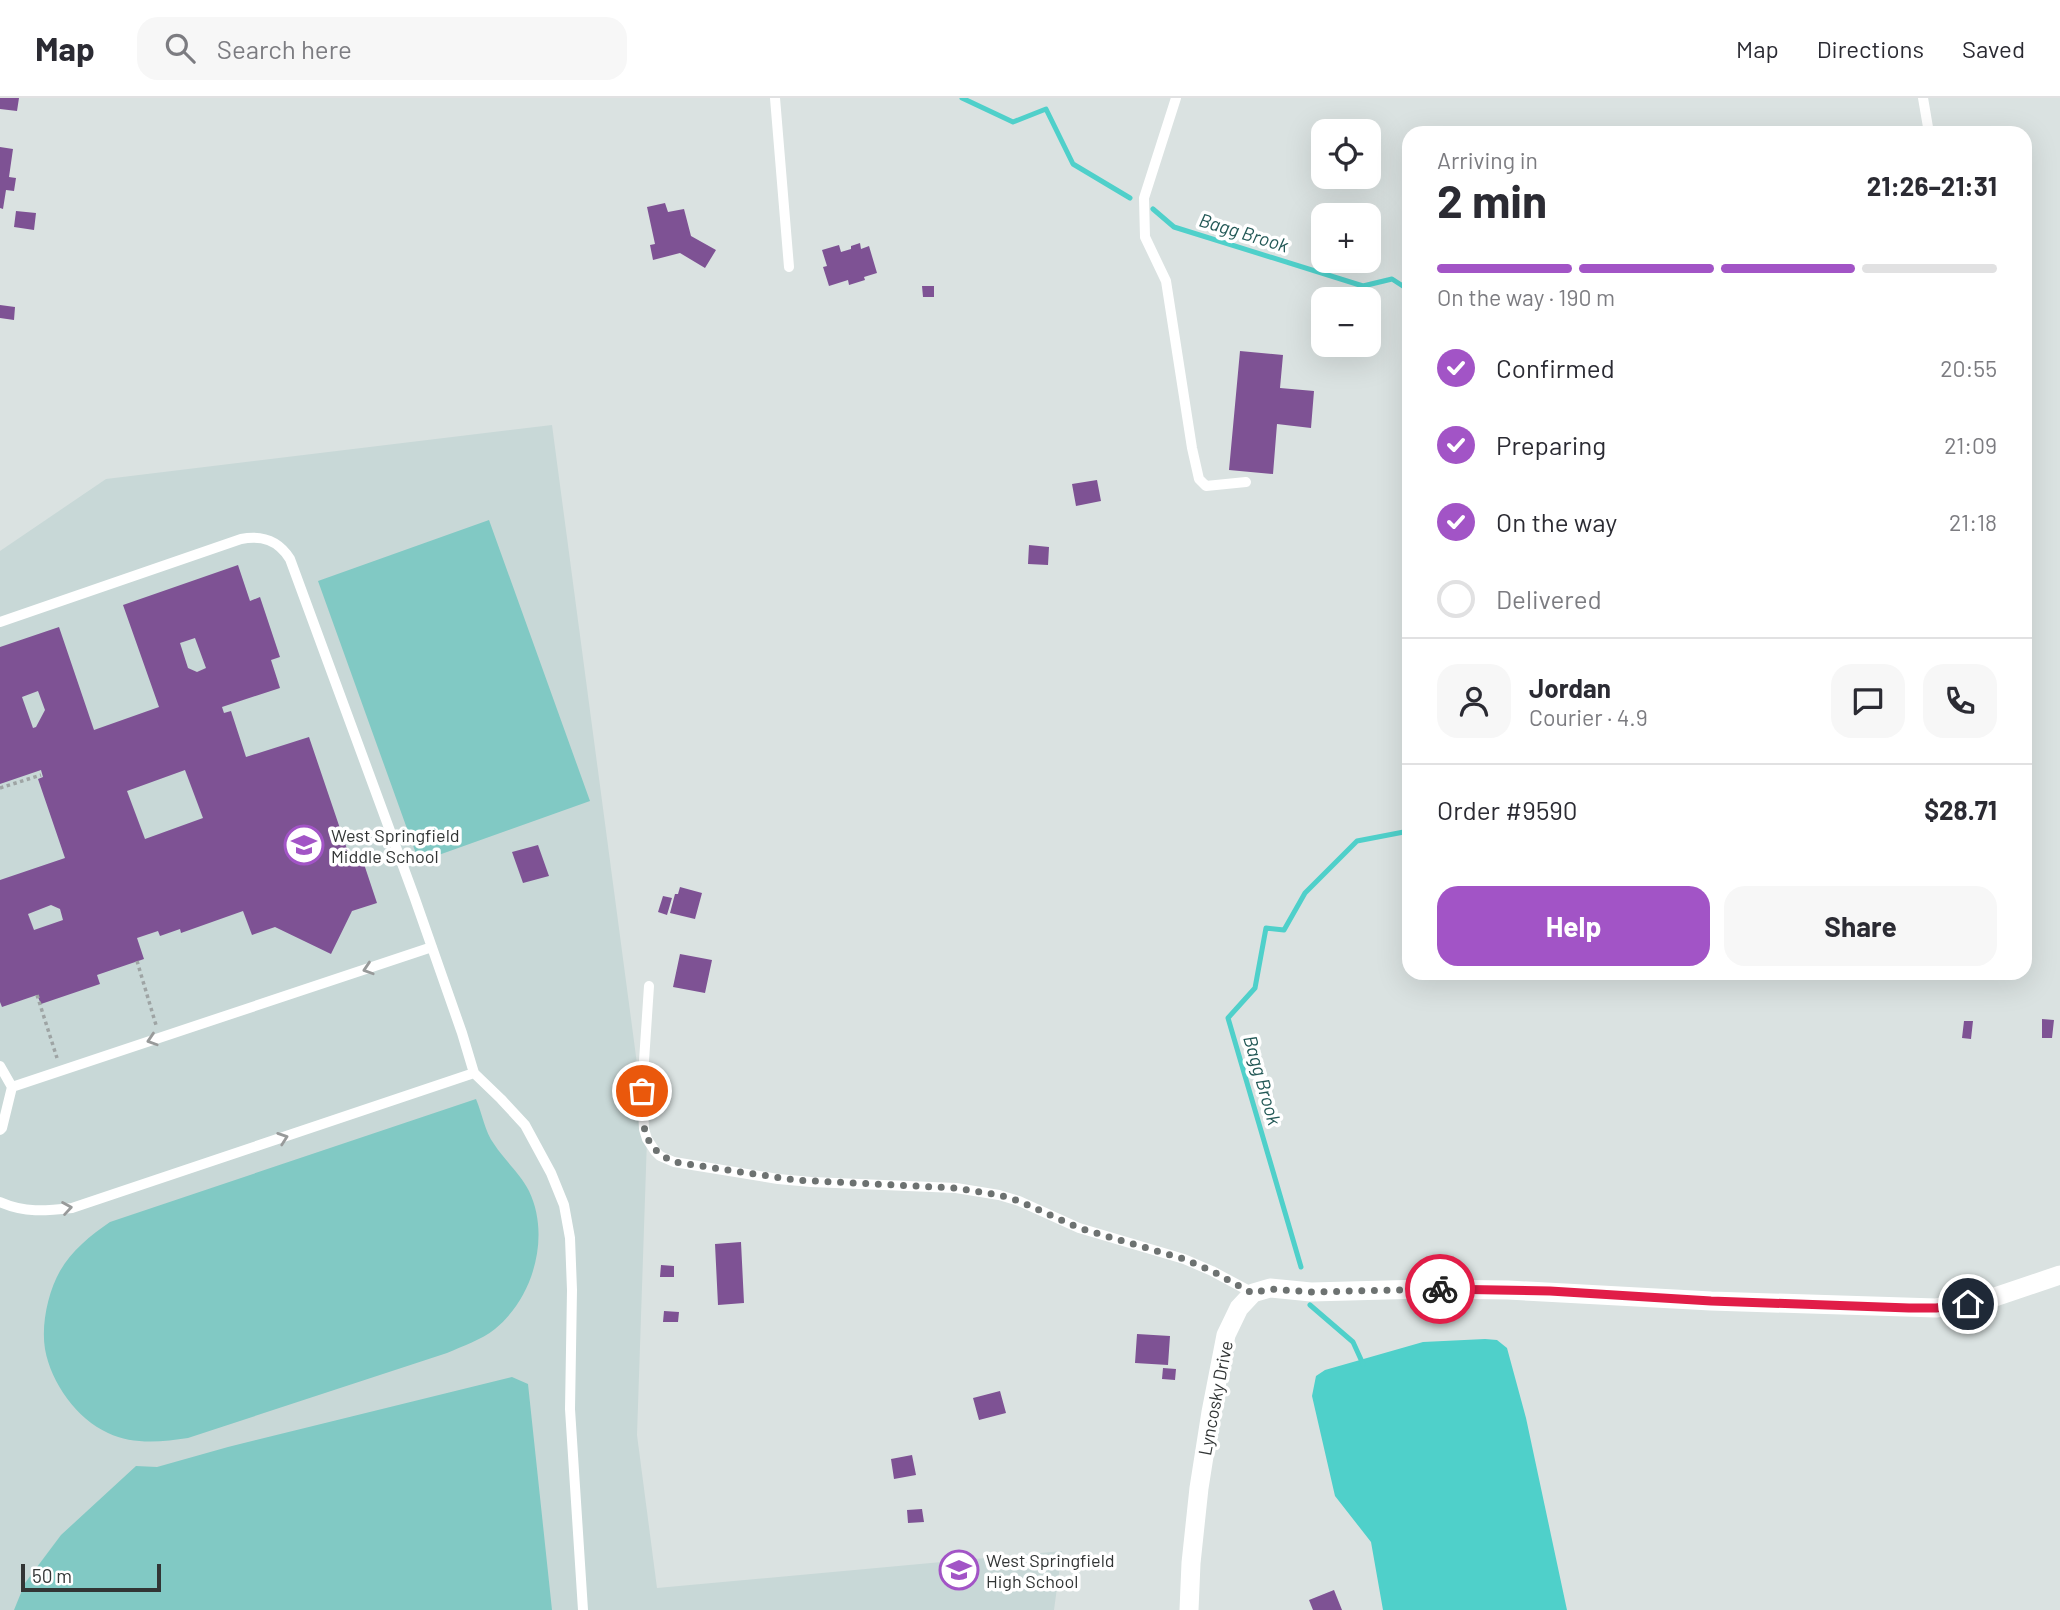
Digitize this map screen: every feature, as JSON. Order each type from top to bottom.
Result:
[{"type":"street","points":[[1252,1293],[1270,1289],[1311,1292],[1550,1291],[1711,1301],[1936,1308],[1983,1301],[2060,1275]]},
{"type":"street","name":"Lyncosky Drive","points":[[1189,1610],[1199,1488],[1226,1335],[1239,1308],[1252,1293]]},
{"type":"lane","points":[[775,98],[789,267]]},
{"type":"lane","points":[[1176,98],[1144,198],[1145,237],[1166,281],[1199,479],[1206,486],[1246,482]]},
{"type":"lane","points":[[1923,98],[1928,126]]},
{"type":"lane","points":[[0,622],[241,540],[266,538],[280,546],[290,559],[432,947],[474,1073],[525,1125],[551,1173],[564,1205],[570,1238],[570,1409],[583,1610]]},
{"type":"lane","points":[[12,1087],[432,947]]},
{"type":"lane","points":[[649,986],[642,1091],[643,1118],[647,1139],[660,1156],[674,1162],[778,1179],[956,1188],[999,1195],[1079,1228],[1184,1259],[1252,1293]]},
{"type":"lane","points":[[0,1066],[12,1087],[0,1130]]},
{"type":"lane","points":[[0,1202],[16,1209],[43,1211],[72,1208],[474,1073]]},
{"type":"path","points":[[0,788],[41,775]]},
{"type":"path","points":[[137,961],[156,1025]]},
{"type":"path","points":[[37,995],[57,1058]]},
{"type":"shaded area","name":"West Springfield Middle School","points":[[552,425],[647,1139],[637,1435],[657,1588],[1062,1551],[1054,1610],[0,1610],[0,551],[106,479]]},
{"type":"shaded area","points":[[489,520],[590,801],[419,862],[318,581]]},
{"type":"shaded area","points":[[476,1099],[491,1139],[529,1191],[538,1228],[538,1247],[528,1284],[508,1316],[495,1329],[478,1340],[447,1353],[188,1438],[148,1442],[118,1437],[86,1419],[67,1399],[48,1362],[44,1330],[46,1309],[56,1279],[65,1263],[82,1244],[103,1227],[110,1222]]},
{"type":"shaded area","points":[[1497,1340],[1507,1348],[1526,1418],[1567,1610],[1383,1610],[1371,1542],[1335,1496],[1312,1396],[1316,1376],[1325,1370],[1423,1342]]},
{"type":"shaded area","points":[[512,1377],[528,1384],[552,1610],[14,1610],[25,1583],[61,1535],[136,1466],[157,1467]]},
{"type":"building","points":[[0,98],[19,98],[17,111],[0,109]]},
{"type":"building","points":[[0,147],[13,149],[9,177],[16,178],[14,191],[6,190],[3,209],[0,208]]},
{"type":"building","points":[[665,203],[668,212],[684,209],[691,236],[716,250],[705,268],[680,253],[653,260],[650,245],[655,244],[647,207]]},
{"type":"building","points":[[16,211],[36,213],[34,230],[14,227]]},
{"type":"building","points":[[860,243],[861,249],[869,246],[877,273],[849,285],[848,280],[829,286],[823,267],[827,266],[822,250],[839,245],[841,252]]},
{"type":"building","points":[[922,286],[934,286],[934,297],[923,297]]},
{"type":"building","points":[[0,305],[15,307],[14,320],[0,318]]},
{"type":"building","points":[[1240,351],[1283,355],[1280,388],[1314,391],[1311,428],[1277,424],[1273,474],[1229,470]]},
{"type":"building","points":[[1097,480],[1101,501],[1076,506],[1072,484]]},
{"type":"building","points":[[1029,545],[1049,547],[1048,565],[1028,564]]},
{"type":"building","points":[[238,565],[250,601],[260,597],[280,657],[271,660],[280,688],[222,707],[224,713],[231,711],[246,757],[309,737],[348,852],[359,849],[377,903],[352,911],[331,954],[275,927],[252,935],[243,911],[181,933],[180,929],[160,936],[158,931],[137,938],[144,959],[97,975],[100,984],[41,1004],[37,995],[2,1007],[0,880],[65,858],[38,779],[43,777],[41,770],[0,784],[0,647],[59,627],[94,730],[159,707],[123,605]],"holes":[[[195,638],[206,668],[197,672],[188,668],[180,643]],[[38,691],[45,710],[36,727],[33,728],[22,697]],[[185,770],[203,818],[145,839],[127,791]],[[51,905],[60,909],[63,920],[34,930],[28,914]]]},
{"type":"building","points":[[538,845],[549,876],[523,883],[512,852]]},
{"type":"building","points":[[680,887],[702,893],[695,919],[670,913],[675,894],[678,894]]},
{"type":"building","points":[[663,896],[672,898],[667,915],[658,912]]},
{"type":"building","points":[[680,954],[712,960],[705,993],[673,987]]},
{"type":"building","points":[[2042,1019],[2054,1020],[2052,1038],[2042,1038]]},
{"type":"building","points":[[1964,1021],[1973,1021],[1971,1039],[1962,1038]]},
{"type":"building","points":[[741,1242],[744,1303],[718,1305],[715,1244]]},
{"type":"building","points":[[661,1265],[674,1266],[674,1277],[660,1277]]},
{"type":"building","points":[[664,1311],[679,1312],[678,1322],[663,1322]]},
{"type":"building","points":[[1137,1334],[1170,1336],[1168,1365],[1135,1363]]},
{"type":"building","points":[[1163,1368],[1176,1369],[1175,1380],[1162,1379]]},
{"type":"building","points":[[1000,1391],[1006,1413],[979,1420],[973,1398]]},
{"type":"building","points":[[912,1455],[916,1475],[894,1479],[891,1459]]},
{"type":"building","points":[[922,1509],[924,1522],[908,1523],[907,1510]]},
{"type":"building","points":[[1334,1590],[1342,1610],[1313,1610],[1309,1600]]},
{"type":"waterway","name":"Bagg Brook","points":[[962,98],[1013,122],[1046,109],[1073,164],[1130,198]]},
{"type":"waterway","name":"Bagg Brook","points":[[1153,209],[1174,227],[1363,286],[1392,279],[1402,285]]},
{"type":"waterway","name":"Bagg Brook","points":[[1301,1267],[1228,1018],[1255,988],[1266,928],[1284,930],[1305,893],[1357,841],[1402,832]]},
{"type":"waterway","name":"Bagg Brook","points":[[1310,1305],[1353,1342],[1363,1364]]},
{"type":"way so far","points":[[642,1091],[647,1139],[660,1156],[674,1162],[795,1180],[930,1186],[999,1195],[1079,1228],[1184,1259],[1252,1293],[1270,1289],[1311,1292],[1440,1289]]},
{"type":"place","name":"West Springfield Middle School","points":[[304,845]]},
{"type":"place","name":"West Springfield High School","points":[[959,1570]]},
{"type":"route","points":[[1440,1289],[1550,1291],[1711,1301],[1856,1304],[1909,1308],[1968,1304]]}]
